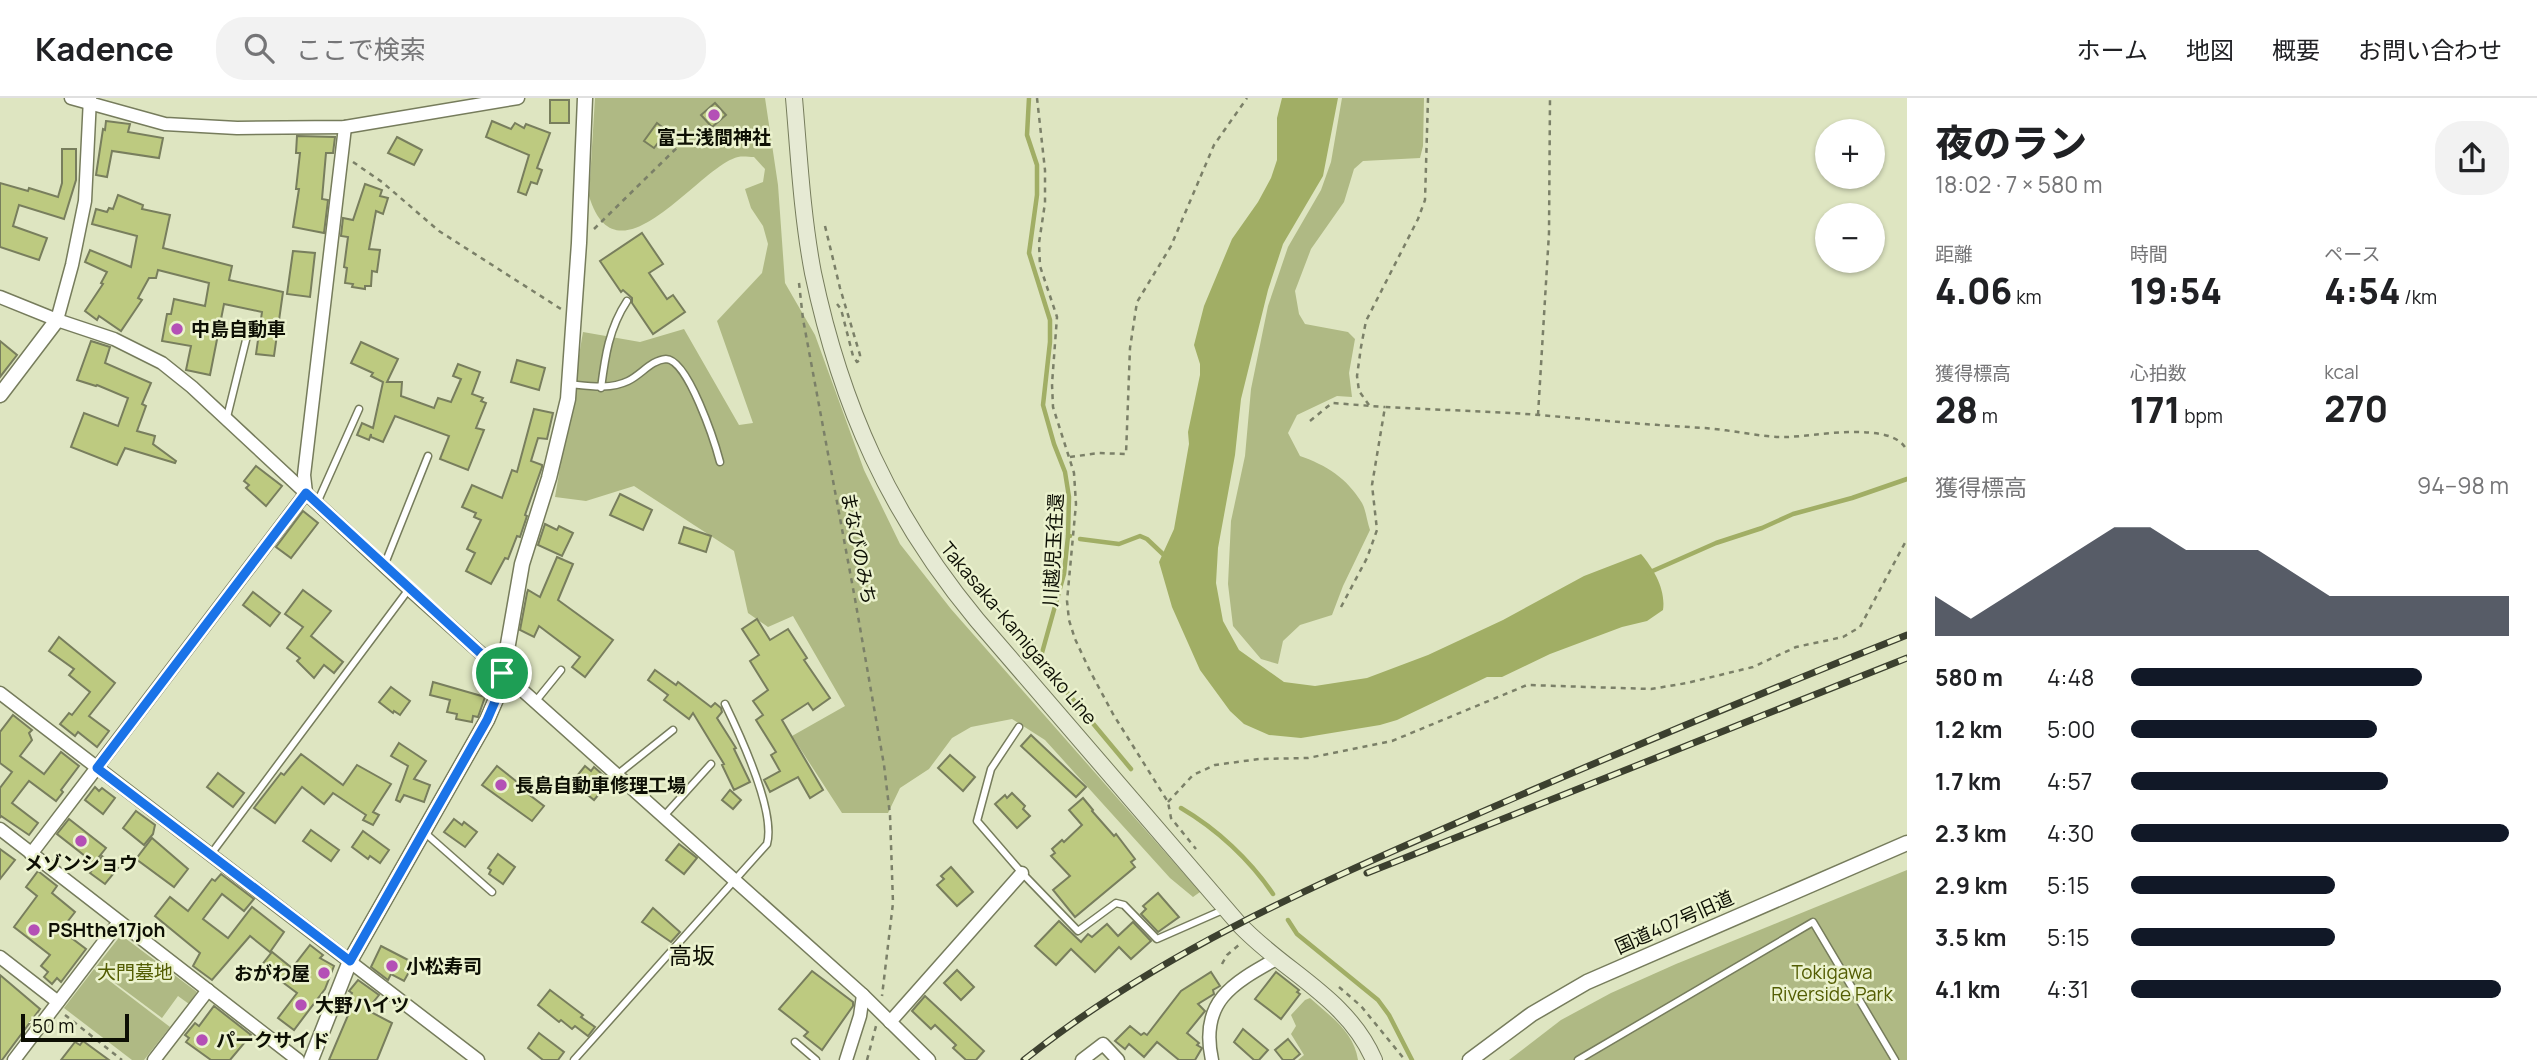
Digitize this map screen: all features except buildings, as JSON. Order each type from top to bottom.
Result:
[{"type":"main road","name":"Takasaka-Kamigarako Line","points":[[794,98],[804,208],[819,297],[846,391],[864,441],[887,489],[926,555],[964,605],[1252,938],[1346,1014],[1364,1039],[1374,1060]]},
{"type":"street","points":[[71,98],[165,124],[236,128],[345,127],[518,98]]},
{"type":"street","points":[[311,1060],[350,961],[487,720],[500,690],[522,564],[549,478],[569,384],[579,243],[585,98]]},
{"type":"street","points":[[0,395],[57,320],[85,201],[90,102]]},
{"type":"street","points":[[31,854],[306,493],[304,475],[345,127]]},
{"type":"street","points":[[0,297],[114,339],[162,363],[502,673],[863,995],[884,1020],[929,1060]]},
{"type":"street","points":[[0,694],[478,1060]]},
{"type":"street","points":[[0,829],[298,1060]]},
{"type":"street","name":"国道407号旧道","points":[[1470,1060],[1532,1014],[1587,982],[1901,845]]},
{"type":"street","points":[[884,1020],[1022,873]]},
{"type":"street","points":[[14,1060],[119,922]]},
{"type":"street","points":[[0,957],[56,1004]]},
{"type":"street","points":[[1212,1060],[1209,1039],[1211,1021],[1220,1000],[1237,981],[1278,958]]},
{"type":"street","points":[[154,1060],[208,990]]},
{"type":"street","points":[[846,1060],[860,1016],[863,995]]},
{"type":"street","points":[[1082,1060],[1103,1044],[1118,1060]]},
{"type":"lane","points":[[601,388],[607,349],[617,316],[627,301]]},
{"type":"lane","points":[[226,419],[247,336]]},
{"type":"lane","points":[[569,384],[601,388],[628,381],[655,362],[667,359],[675,362],[696,396],[720,462]]},
{"type":"lane","points":[[317,503],[359,409]]},
{"type":"lane","points":[[384,566],[428,456]]},
{"type":"lane","points":[[211,855],[409,589]]},
{"type":"lane","points":[[535,702],[561,670]]},
{"type":"lane","points":[[574,1060],[767,844],[768,813],[725,704]]},
{"type":"lane","points":[[1019,727],[991,769],[977,821],[1078,931],[1116,903],[1124,905],[1157,939],[1226,908]]},
{"type":"lane","points":[[618,774],[673,730]]},
{"type":"lane","points":[[664,816],[711,764]]},
{"type":"lane","points":[[424,832],[492,892]]},
{"type":"lane","points":[[1578,1060],[1813,922],[1895,1060]]},
{"type":"lane","points":[[795,1042],[816,1060]]},
{"type":"path","name":"川越児玉往還","points":[[1037,98],[1045,170],[1045,203],[1039,243],[1040,267],[1057,317],[1053,407],[1074,473],[1076,504],[1067,601],[1069,620],[1095,682],[1168,802],[1171,818]]},
{"type":"path","points":[[1070,457],[1099,453],[1126,454],[1130,348],[1137,302],[1171,246],[1214,145],[1247,98]]},
{"type":"path","points":[[1368,405],[1359,391],[1358,383],[1366,321],[1425,200],[1428,98]]},
{"type":"path","points":[[1538,415],[1549,233],[1550,98]]},
{"type":"path","points":[[579,243],[694,131]]},
{"type":"path","points":[[342,158],[363,167],[439,231],[573,317]]},
{"type":"path","points":[[825,226],[860,360],[857,362],[853,356]]},
{"type":"path","name":"まなびのみち","points":[[798,278],[803,319],[880,740],[890,816],[893,903],[881,1004]]},
{"type":"path","points":[[1310,421],[1332,404],[1368,405],[1727,429],[1783,437],[1855,432],[1887,436],[1905,445],[1907,451]]},
{"type":"path","points":[[1341,607],[1367,558],[1377,530],[1372,485],[1385,407]]},
{"type":"path","points":[[1168,802],[1193,775],[1215,765],[1259,759],[1308,758],[1392,741],[1527,685],[1651,688],[1687,683],[1753,667],[1796,647],[1843,637],[1860,626],[1907,539]]},
{"type":"path","points":[[1222,964],[1227,955],[1252,938]]},
{"type":"path","points":[[56,1004],[122,1060]]},
{"type":"path","points":[[867,1060],[884,1020]]},
{"type":"green space","points":[[595,98],[765,98],[778,185],[785,283],[815,335],[864,470],[900,544],[951,609],[1200,892],[1193,897],[1170,878],[1045,740],[1012,719],[971,727],[952,738],[929,769],[900,788],[888,813],[842,813],[792,736],[845,706],[793,616],[768,627],[748,613],[734,551],[634,486],[586,501],[555,497],[583,332],[640,342],[684,329],[739,425],[753,423],[717,321],[762,273],[768,244],[763,226],[751,208],[745,189],[763,182],[765,169],[754,157],[738,157],[722,165],[659,215],[638,227],[619,230],[602,221],[589,196]]},
{"type":"green space","points":[[1342,98],[1424,98],[1423,146],[1420,158],[1363,161],[1354,169],[1344,202],[1311,249],[1295,291],[1299,314],[1305,324],[1348,332],[1355,339],[1349,373],[1352,397],[1337,396],[1297,415],[1288,433],[1300,456],[1327,468],[1350,486],[1363,506],[1370,530],[1332,615],[1300,625],[1283,641],[1278,664],[1261,659],[1233,626],[1228,584],[1231,521],[1245,456],[1251,389],[1268,306],[1288,247],[1321,190],[1331,162]]},
{"type":"green space","name":"Tokigawa Riverside Park","points":[[1907,870],[1907,1060],[1509,1060],[1561,1020],[1611,993]]},
{"type":"green space","name":"大門墓地","points":[[121,935],[197,992],[189,1004],[178,996],[162,1018],[95,968]]},
{"type":"green space","points":[[94,969],[170,1027],[144,1060],[132,1060],[64,1008]]},
{"type":"green space","points":[[1310,998],[1346,1033],[1356,1050],[1358,1060],[1298,1060],[1304,1055],[1291,1034],[1296,1026],[1291,1015]]},
{"type":"shaded area","points":[[1282,98],[1338,98],[1323,176],[1283,244],[1268,290],[1241,399],[1235,455],[1218,548],[1216,583],[1223,621],[1239,650],[1284,682],[1315,686],[1367,678],[1428,655],[1503,620],[1584,576],[1641,554],[1658,580],[1663,595],[1663,610],[1647,621],[1622,627],[1550,654],[1502,677],[1487,677],[1397,720],[1301,738],[1269,735],[1244,724],[1230,711],[1200,670],[1172,607],[1159,562],[1174,529],[1189,444],[1188,432],[1200,375],[1200,364],[1194,345],[1204,306],[1232,239],[1271,178],[1277,160],[1277,118]]},
{"type":"waterway","points":[[1029,98],[1027,135],[1037,165],[1037,195],[1029,253],[1050,320],[1043,405],[1065,472],[1070,536]]},
{"type":"waterway","points":[[1648,573],[1716,543],[1762,528],[1793,514],[1907,479]]},
{"type":"waterway","points":[[1068,536],[1064,574],[1040,660],[1131,769]]},
{"type":"waterway","points":[[1080,539],[1119,544],[1140,536],[1166,557]]},
{"type":"waterway","points":[[1181,808],[1232,846],[1273,894]]},
{"type":"waterway","points":[[1288,920],[1297,934],[1378,1000],[1389,1015],[1412,1060]]},
{"type":"railway","points":[[1024,1060],[1074,1022],[1126,988],[1179,956],[1289,899],[1570,774],[1907,635]]},
{"type":"railway","points":[[1367,873],[1907,658]]},
{"type":"place","name":"富士浅間神社","points":[[714,115]]},
{"type":"place","name":"中島自動車","points":[[177,329]]},
{"type":"place","name":"長島自動車修理工場","points":[[501,785]]},
{"type":"place","name":"メゾンショウ","points":[[81,841]]},
{"type":"place","name":"PSHthe17joh","points":[[34,930]]},
{"type":"place","name":"小松寿司","points":[[392,966]]},
{"type":"place","name":"おがわ屋","points":[[324,973]]},
{"type":"place","name":"大野ハイツ","points":[[301,1005]]},
{"type":"place","name":"パークサイド","points":[[202,1040]]},
{"type":"district","name":"高坂","points":[[692,955]]},
{"type":"route","points":[[306,493],[502,673],[500,690],[487,720],[350,961],[97,768],[306,493]]}]
